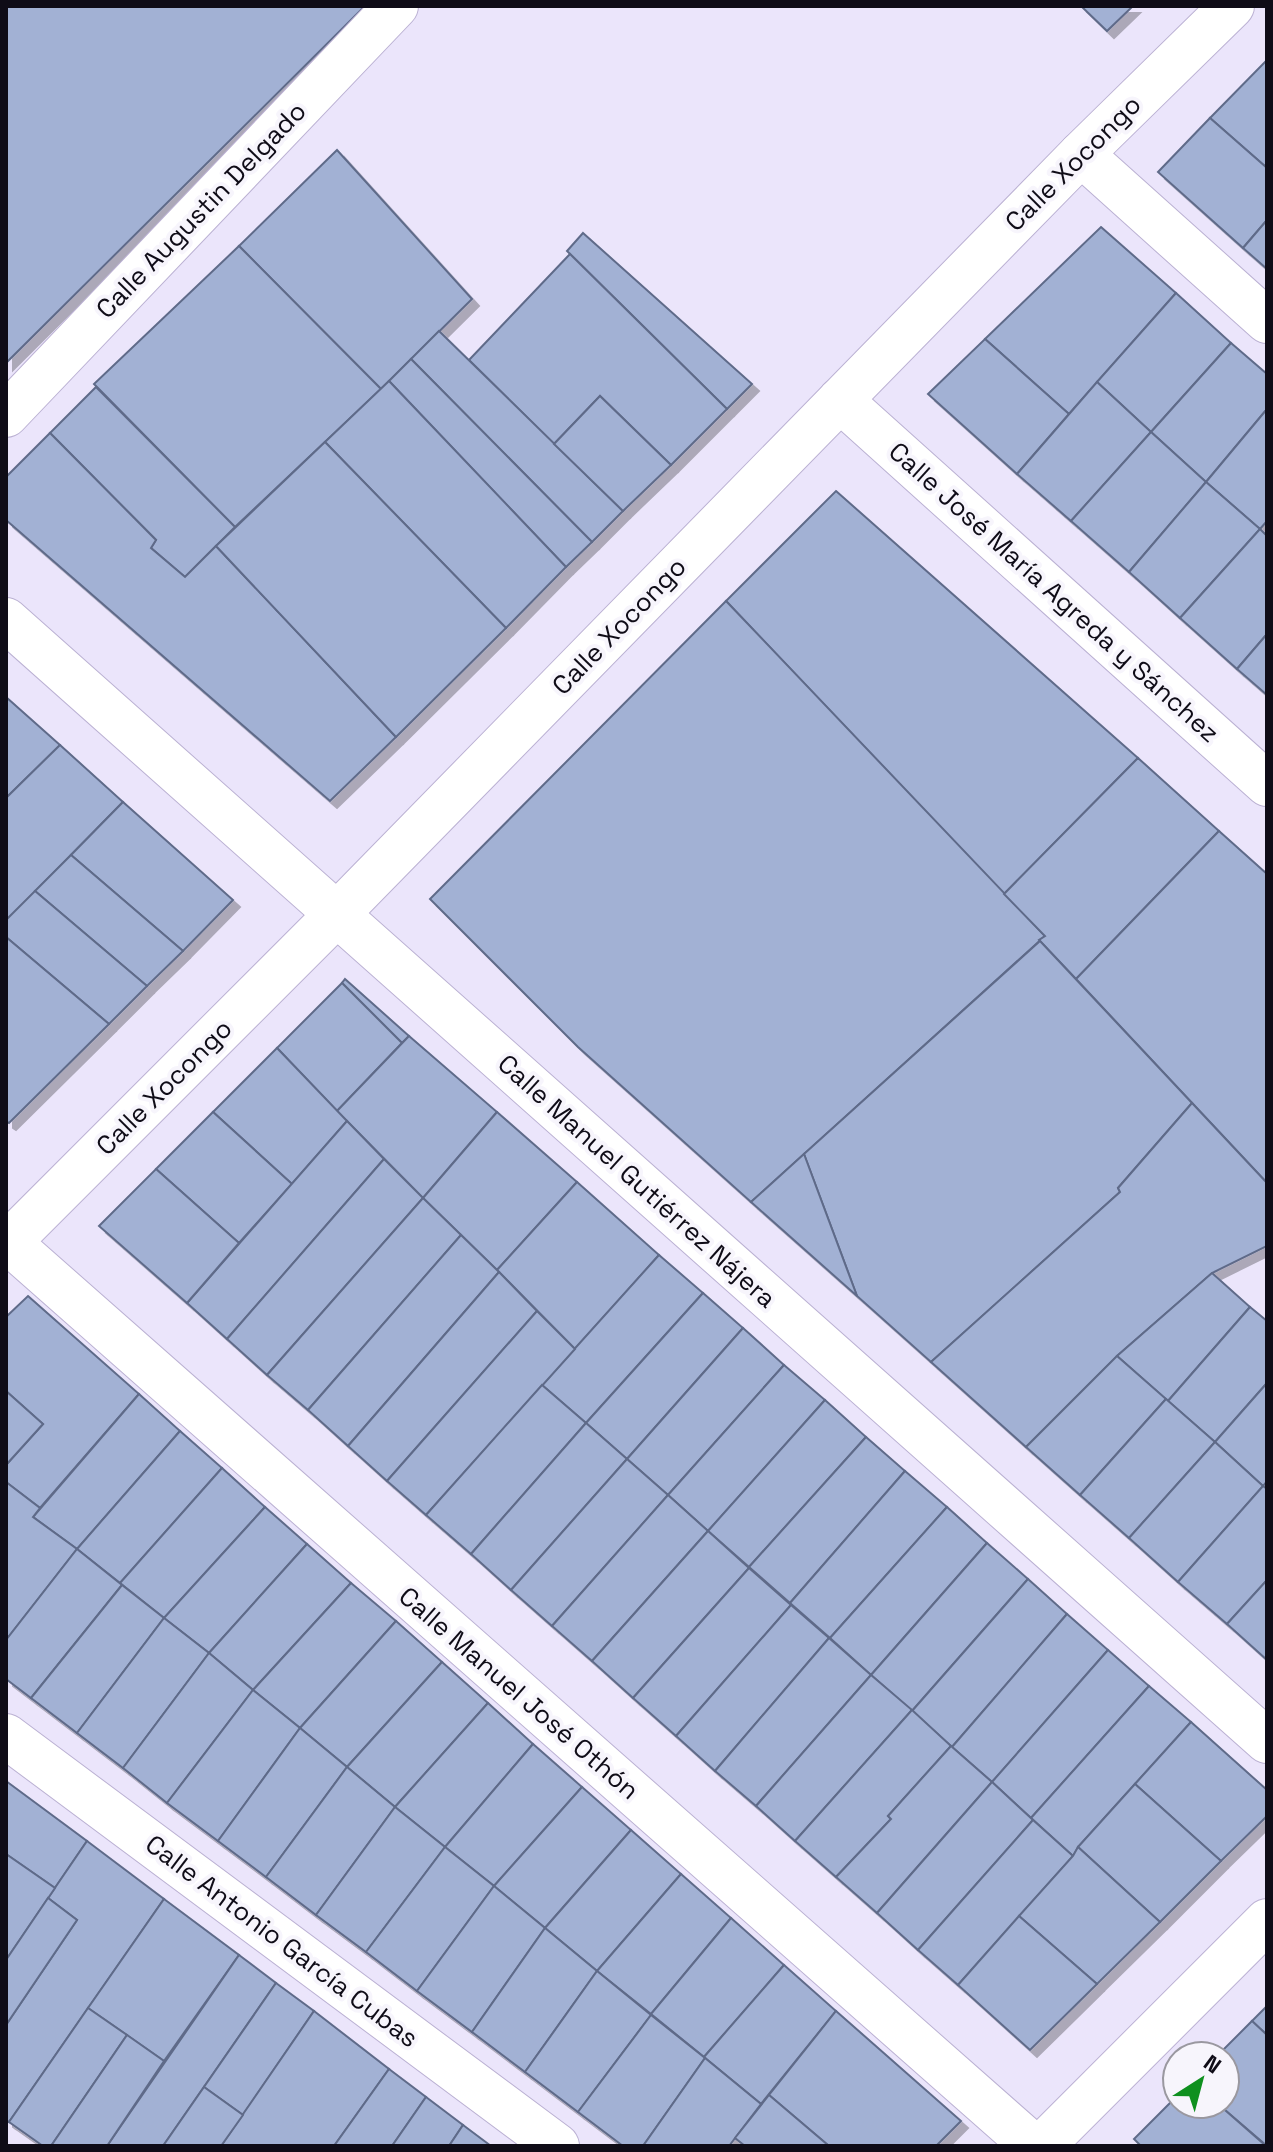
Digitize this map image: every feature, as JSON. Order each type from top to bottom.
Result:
[{"type":"street","name":"Calle Augustin Delgado","points":[[6,415],[396,6]]},
{"type":"street","name":"Calle Xocongo","points":[[7,1242],[337,914],[1081,154],[1232,6]]},
{"type":"street","points":[[1081,154],[1267,321]]},
{"type":"street","name":"Calle José María Agreda y Sánchez","points":[[840,400],[1267,784]]},
{"type":"street","name":"Calle Manuel Gutiérrez Nájera","points":[[6,620],[1267,1741]]},
{"type":"street","name":"Calle Manuel José Othón","points":[[7,1242],[1033,2146]]},
{"type":"street","name":"Calle Antonio García Cubas","points":[[6,1736],[557,2146]]},
{"type":"street","points":[[1042,2146],[1267,1921]]},
{"type":"building","points":[[6,6],[365,6],[6,363]]},
{"type":"building","points":[[1081,6],[1133,6],[1107,31]]},
{"type":"building","points":[[1267,63],[1267,168],[1210,118]]},
{"type":"building","points":[[1210,118],[1267,168],[1267,220],[1243,248],[1158,172]]},
{"type":"building","points":[[337,150],[472,299],[381,389],[239,246]]},
{"type":"building","points":[[1267,220],[1267,269],[1243,248]]},
{"type":"building","points":[[1101,227],[1176,293],[1069,414],[985,339]]},
{"type":"building","points":[[583,233],[752,384],[727,409],[567,251]]},
{"type":"building","points":[[239,246],[381,389],[235,527],[94,384]]},
{"type":"building","points":[[570,254],[727,409],[671,465],[600,396],[554,444],[469,360]]},
{"type":"building","points":[[1176,293],[1231,343],[1151,432],[1097,382]]},
{"type":"building","points":[[439,331],[623,511],[592,542],[411,359]]},
{"type":"building","points":[[985,339],[1069,414],[1017,474],[928,394]]},
{"type":"building","points":[[1231,343],[1267,374],[1267,409],[1206,482],[1151,432]]},
{"type":"building","points":[[411,359],[592,542],[566,567],[389,381]]},
{"type":"building","points":[[389,381],[566,567],[506,628],[325,442]]},
{"type":"building","points":[[1097,382],[1151,432],[1071,521],[1017,474]]},
{"type":"building","points":[[96,387],[235,527],[185,577],[151,548],[156,540],[50,433]]},
{"type":"building","points":[[600,396],[671,465],[623,511],[554,444]]},
{"type":"building","points":[[1267,409],[1267,521],[1260,529],[1206,482]]},
{"type":"building","points":[[1151,432],[1206,482],[1129,572],[1071,521]]},
{"type":"building","points":[[50,433],[156,540],[151,548],[185,577],[216,546],[396,737],[330,801],[6,520],[6,477]]},
{"type":"building","points":[[325,442],[506,628],[396,737],[216,546]]},
{"type":"building","points":[[1206,482],[1260,529],[1180,618],[1129,572]]},
{"type":"building","points":[[836,491],[1138,758],[1004,894],[726,601]]},
{"type":"building","points":[[1260,529],[1267,536],[1267,634],[1237,669],[1180,618]]},
{"type":"building","points":[[726,601],[1045,936],[751,1202],[578,1047],[430,899]]},
{"type":"building","points":[[1267,634],[1267,695],[1237,669]]},
{"type":"building","points":[[6,697],[60,745],[6,798]]},
{"type":"building","points":[[60,745],[123,802],[7,920],[6,798]]},
{"type":"building","points":[[1138,758],[1219,831],[1076,979],[1039,940],[1045,936],[1004,894]]},
{"type":"building","points":[[123,802],[233,900],[183,951],[71,855]]},
{"type":"building","points":[[1219,831],[1267,874],[1267,1183],[1076,979]]},
{"type":"building","points":[[71,855],[183,951],[147,986],[35,891]]},
{"type":"building","points":[[35,891],[147,986],[109,1024],[6,937],[6,920]]},
{"type":"building","points":[[6,937],[109,1024],[9,1123],[6,1121]]},
{"type":"building","points":[[1040,941],[1192,1103],[1118,1188],[1120,1192],[931,1362],[857,1296],[804,1154]]},
{"type":"building","points":[[345,979],[409,1036],[402,1043],[342,983]]},
{"type":"building","points":[[342,983],[402,1043],[337,1111],[277,1048]]},
{"type":"building","points":[[409,1036],[497,1112],[423,1198],[337,1111]]},
{"type":"building","points":[[277,1048],[347,1121],[292,1184],[213,1112]]},
{"type":"building","points":[[1192,1103],[1267,1183],[1267,1246],[1212,1273],[1117,1356],[1026,1447],[931,1362],[1120,1192],[1118,1188]]},
{"type":"building","points":[[213,1112],[292,1184],[239,1243],[156,1169]]},
{"type":"building","points":[[497,1112],[577,1182],[497,1270],[423,1198]]},
{"type":"building","points":[[347,1121],[384,1159],[227,1339],[187,1303]]},
{"type":"building","points":[[804,1154],[857,1296],[751,1202]]},
{"type":"building","points":[[384,1159],[423,1198],[267,1375],[227,1339]]},
{"type":"building","points":[[156,1169],[239,1243],[187,1303],[99,1226]]},
{"type":"building","points":[[577,1182],[659,1255],[575,1349],[497,1270]]},
{"type":"building","points":[[423,1198],[461,1235],[308,1410],[267,1375]]},
{"type":"building","points":[[461,1235],[499,1272],[348,1446],[308,1410]]},
{"type":"building","points":[[659,1255],[703,1293],[586,1423],[542,1385]]},
{"type":"building","points":[[499,1272],[537,1311],[387,1481],[348,1446]]},
{"type":"building","points":[[1212,1273],[1250,1307],[1168,1401],[1117,1356]]},
{"type":"building","points":[[703,1293],[743,1328],[627,1459],[586,1423]]},
{"type":"building","points":[[28,1296],[139,1394],[40,1508],[6,1482],[6,1465],[43,1424],[6,1391],[6,1317]]},
{"type":"building","points":[[1250,1307],[1267,1321],[1267,1383],[1215,1442],[1168,1401]]},
{"type":"building","points":[[537,1311],[575,1349],[426,1515],[387,1481]]},
{"type":"building","points":[[743,1328],[784,1365],[668,1495],[627,1459]]},
{"type":"building","points":[[1117,1356],[1166,1399],[1080,1495],[1026,1447]]},
{"type":"building","points":[[784,1365],[825,1400],[708,1531],[668,1495]]},
{"type":"building","points":[[1267,1383],[1267,1481],[1263,1486],[1215,1442]]},
{"type":"building","points":[[542,1385],[586,1423],[471,1554],[426,1515]]},
{"type":"building","points":[[6,1391],[43,1424],[6,1465]]},
{"type":"building","points":[[139,1394],[180,1431],[77,1549],[33,1517]]},
{"type":"building","points":[[1166,1399],[1215,1442],[1129,1538],[1080,1495]]},
{"type":"building","points":[[825,1400],[866,1437],[749,1567],[708,1531]]},
{"type":"building","points":[[586,1423],[627,1459],[511,1590],[471,1554]]},
{"type":"building","points":[[180,1431],[222,1468],[120,1583],[77,1549]]},
{"type":"building","points":[[866,1437],[905,1471],[790,1603],[749,1567]]},
{"type":"building","points":[[1215,1442],[1263,1486],[1178,1582],[1129,1538]]},
{"type":"building","points":[[627,1459],[668,1495],[552,1626],[511,1590]]},
{"type":"building","points":[[222,1468],[265,1507],[164,1618],[120,1583]]},
{"type":"building","points":[[905,1471],[947,1507],[830,1638],[790,1603]]},
{"type":"building","points":[[6,1482],[40,1508],[33,1517],[77,1549],[6,1640]]},
{"type":"building","points":[[1263,1486],[1267,1489],[1267,1580],[1227,1624],[1178,1582]]},
{"type":"building","points":[[668,1495],[708,1531],[592,1661],[552,1626]]},
{"type":"building","points":[[265,1507],[307,1544],[209,1653],[164,1618]]},
{"type":"building","points":[[947,1507],[987,1543],[871,1675],[830,1638]]},
{"type":"building","points":[[708,1531],[749,1568],[633,1698],[592,1661]]},
{"type":"building","points":[[987,1543],[1028,1579],[912,1711],[871,1675]]},
{"type":"building","points":[[307,1544],[351,1583],[253,1690],[209,1653]]},
{"type":"building","points":[[77,1549],[122,1585],[31,1698],[6,1679],[6,1640]]},
{"type":"building","points":[[749,1568],[791,1605],[676,1736],[633,1698]]},
{"type":"building","points":[[1028,1579],[1067,1614],[952,1747],[912,1711]]},
{"type":"building","points":[[1267,1580],[1267,1660],[1227,1624]]},
{"type":"building","points":[[351,1583],[396,1621],[300,1728],[253,1690]]},
{"type":"building","points":[[122,1585],[164,1618],[77,1733],[31,1698]]},
{"type":"building","points":[[791,1605],[829,1638],[715,1771],[676,1736]]},
{"type":"building","points":[[1067,1614],[1108,1650],[992,1782],[952,1747]]},
{"type":"building","points":[[164,1618],[209,1653],[123,1768],[77,1733]]},
{"type":"building","points":[[396,1621],[442,1662],[347,1767],[300,1728]]},
{"type":"building","points":[[829,1638],[871,1675],[756,1806],[715,1771]]},
{"type":"building","points":[[1108,1650],[1149,1686],[1031,1818],[992,1782]]},
{"type":"building","points":[[209,1653],[253,1690],[167,1803],[123,1768]]},
{"type":"building","points":[[442,1662],[488,1703],[395,1807],[347,1767]]},
{"type":"building","points":[[871,1675],[912,1710],[795,1841],[756,1806]]},
{"type":"building","points":[[1149,1686],[1191,1722],[1073,1856],[1031,1818]]},
{"type":"building","points":[[253,1690],[300,1728],[218,1841],[167,1803]]},
{"type":"building","points":[[488,1703],[533,1744],[445,1847],[395,1807]]},
{"type":"building","points":[[912,1710],[951,1746],[888,1816],[891,1819],[836,1877],[795,1841]]},
{"type":"building","points":[[1191,1722],[1267,1790],[1267,1816],[1221,1861],[1135,1784]]},
{"type":"building","points":[[300,1728],[347,1767],[266,1877],[218,1841]]},
{"type":"building","points":[[533,1744],[582,1787],[494,1886],[445,1847]]},
{"type":"building","points":[[951,1746],[992,1782],[877,1913],[836,1877],[891,1819],[888,1816]]},
{"type":"building","points":[[347,1767],[395,1807],[316,1915],[266,1877]]},
{"type":"building","points":[[6,1781],[87,1841],[55,1888],[6,1854]]},
{"type":"building","points":[[992,1782],[1033,1820],[918,1950],[877,1913]]},
{"type":"building","points":[[1135,1784],[1221,1861],[1160,1922],[1078,1847]]},
{"type":"building","points":[[582,1787],[631,1830],[545,1928],[494,1886]]},
{"type":"building","points":[[395,1807],[445,1847],[366,1952],[316,1915]]},
{"type":"building","points":[[1033,1820],[1073,1856],[958,1985],[918,1950]]},
{"type":"building","points":[[631,1830],[681,1874],[597,1971],[545,1928]]},
{"type":"building","points":[[87,1841],[164,1899],[9,2122],[6,2120],[6,2025],[77,1920],[48,1898]]},
{"type":"building","points":[[445,1847],[494,1886],[417,1991],[366,1952]]},
{"type":"building","points":[[1078,1847],[1160,1922],[1097,1984],[1019,1916]]},
{"type":"building","points":[[6,1854],[55,1888],[6,1960]]},
{"type":"building","points":[[681,1874],[731,1918],[651,2014],[597,1971]]},
{"type":"building","points":[[494,1886],[545,1928],[472,2032],[417,1991]]},
{"type":"building","points":[[48,1898],[77,1920],[6,2025],[6,1960]]},
{"type":"building","points":[[164,1899],[239,1955],[164,2061],[88,2008]]},
{"type":"building","points":[[1019,1916],[1097,1984],[1030,2050],[958,1985]]},
{"type":"building","points":[[731,1918],[784,1965],[704,2057],[651,2014]]},
{"type":"building","points":[[545,1928],[597,1971],[525,2072],[472,2032]]},
{"type":"building","points":[[239,1955],[276,1983],[163,2146],[107,2146]]},
{"type":"building","points":[[784,1965],[836,2011],[761,2104],[704,2057]]},
{"type":"building","points":[[597,1971],[651,2015],[578,2112],[525,2072]]},
{"type":"building","points":[[276,1983],[314,2011],[243,2115],[204,2087]]},
{"type":"building","points":[[1267,2006],[1267,2035],[1252,2021]]},
{"type":"building","points":[[88,2008],[127,2035],[51,2146],[43,2146],[9,2122]]},
{"type":"building","points":[[314,2011],[389,2069],[334,2146],[221,2146]]},
{"type":"building","points":[[836,2011],[961,2121],[936,2146],[829,2146],[769,2095]]},
{"type":"building","points":[[651,2015],[705,2058],[643,2146],[623,2146],[578,2112]]},
{"type":"building","points":[[1252,2021],[1267,2035],[1267,2146],[1237,2120],[1241,2120],[1241,2040],[1233,2040]]},
{"type":"building","points":[[127,2035],[164,2061],[107,2146],[51,2146]]},
{"type":"building","points":[[705,2058],[761,2104],[729,2146],[643,2146]]},
{"type":"building","points":[[389,2069],[426,2097],[392,2146],[334,2146]]},
{"type":"building","points":[[204,2087],[243,2115],[221,2146],[163,2146]]},
{"type":"building","points":[[769,2095],[829,2146],[745,2146],[735,2138]]},
{"type":"building","points":[[426,2097],[463,2125],[449,2146],[392,2146]]},
{"type":"building","points":[[1161,2112],[1161,2120],[1236,2120],[1266,2146],[1141,2146],[1134,2139]]},
{"type":"building","points":[[463,2125],[491,2146],[449,2146]]}]
